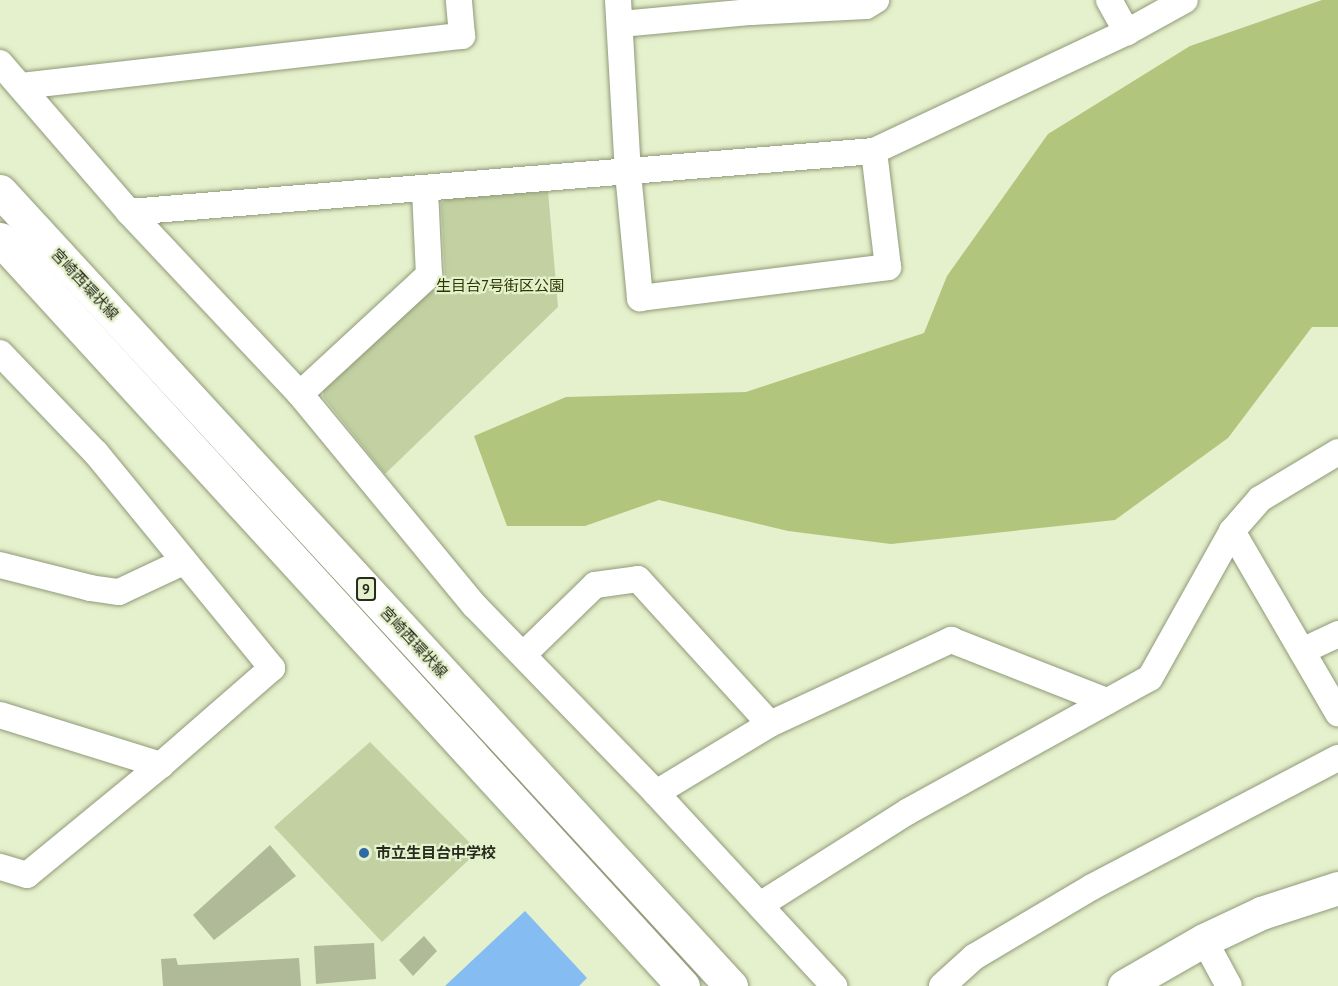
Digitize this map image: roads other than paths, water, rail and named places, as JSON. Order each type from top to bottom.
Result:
[{"type":"main road","name":"宮崎西環状線","points":[[0,191],[731,986]]},
{"type":"main road","name":"9","points":[[0,239],[683,986]]},
{"type":"main road","points":[[1124,986],[1204,940],[1261,912],[1338,888]]},
{"type":"street","points":[[21,87],[462,36],[459,0]]},
{"type":"street","points":[[874,152],[888,267],[640,298],[628,173],[620,12],[751,6],[866,6],[876,0]]},
{"type":"street","points":[[1109,0],[1127,32]]},
{"type":"street","points":[[129,212],[874,152],[1127,32],[1185,0]]},
{"type":"street","points":[[0,63],[129,212],[300,394],[475,606],[524,654],[656,793],[834,986]]},
{"type":"street","points":[[300,394],[429,275],[425,189]]},
{"type":"street","points":[[0,353],[96,453],[272,668],[161,765],[27,874],[0,867]]},
{"type":"street","points":[[760,905],[907,812],[1150,678],[1232,531],[1260,500],[1338,452]]},
{"type":"street","points":[[1232,531],[1338,713]]},
{"type":"street","points":[[0,565],[90,588],[119,592],[183,562]]},
{"type":"street","points":[[524,654],[595,585],[638,579],[770,724]]},
{"type":"street","points":[[1302,651],[1338,634]]},
{"type":"street","points":[[656,793],[770,724],[951,640],[1107,701]]},
{"type":"street","points":[[0,715],[161,765]]},
{"type":"street","points":[[942,986],[974,957],[1092,887],[1338,758]]},
{"type":"street","points":[[1204,940],[1229,986]]},
{"type":"water","points":[[525,911],[587,978],[579,986],[445,986]]},
{"type":"place","name":"市立生目台中学校","points":[[364,853]]},
{"type":"park label","name":"生目台7号街区公園","points":[[500,286]]}]
